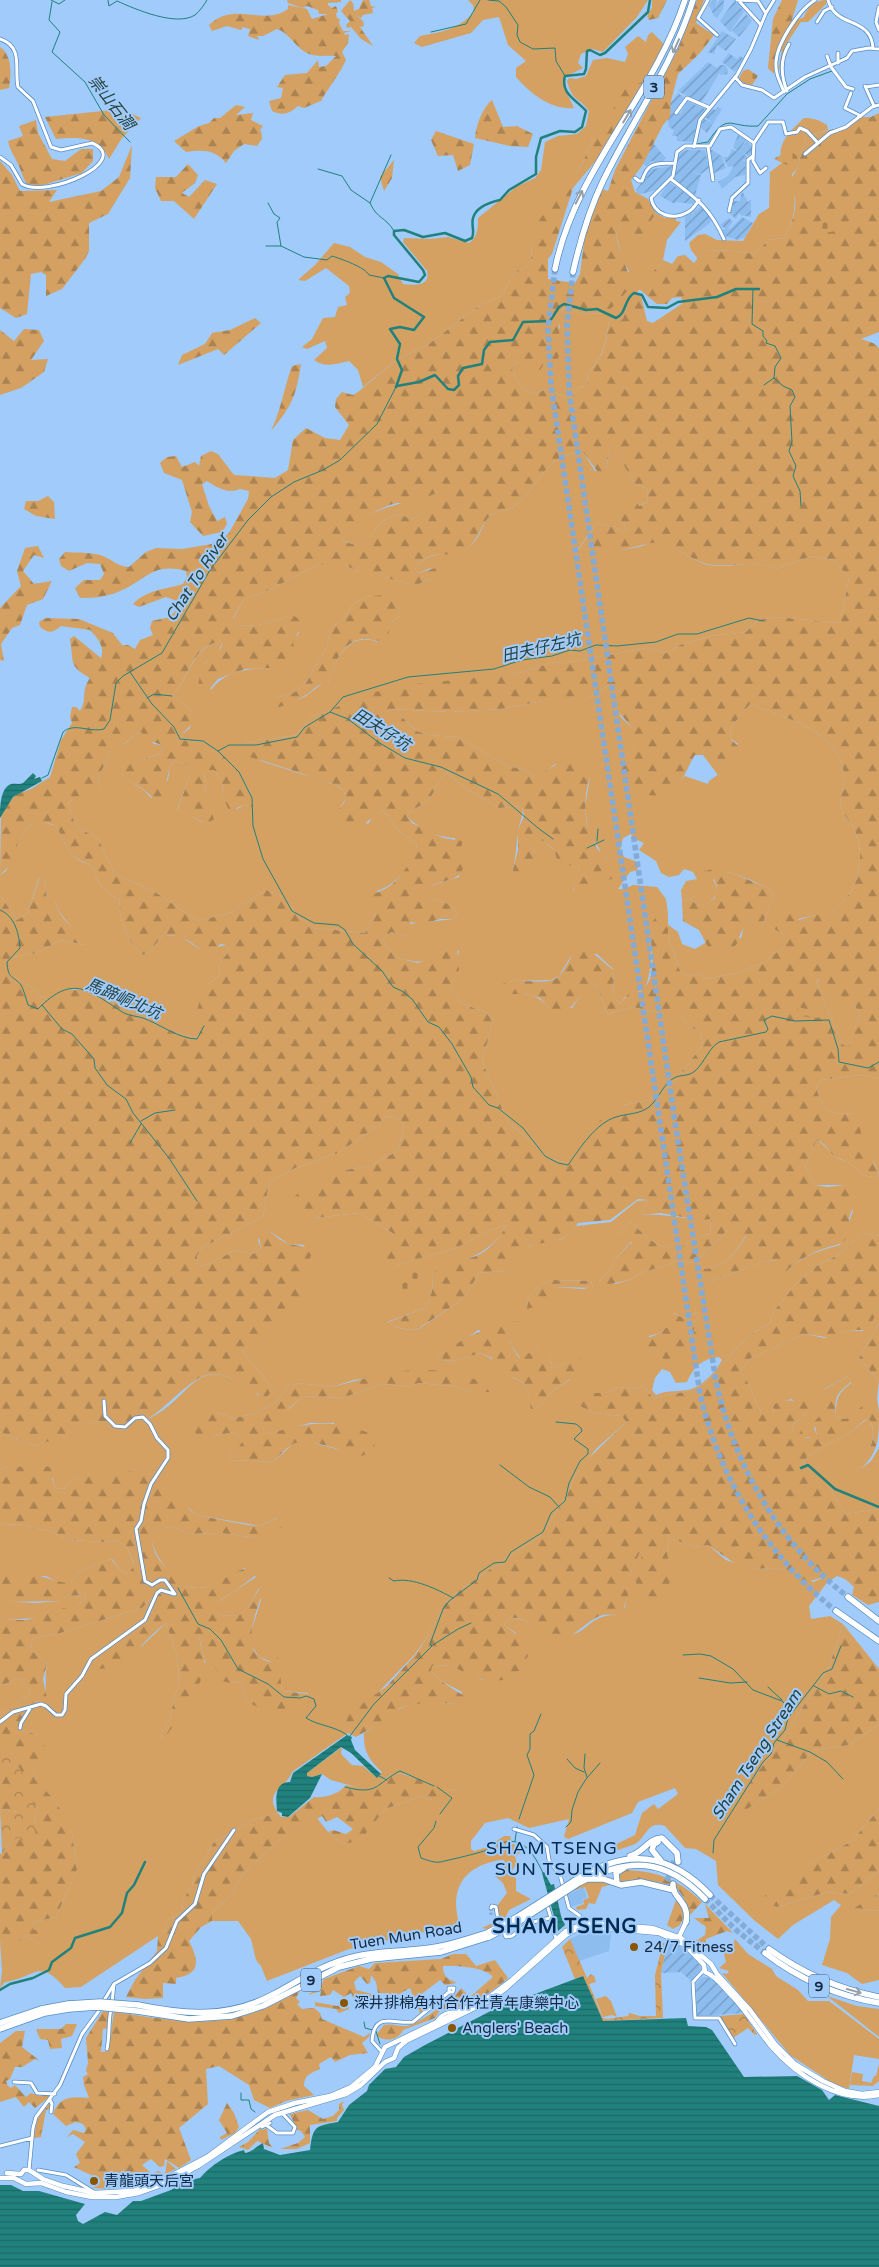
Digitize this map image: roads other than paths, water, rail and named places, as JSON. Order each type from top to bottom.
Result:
[{"type":"highway","name":"3","points":[[555,269],[564,234],[579,197],[659,62],[685,0]]},
{"type":"highway","name":"3","points":[[573,272],[585,226],[608,170],[675,48],[693,0]]},
{"type":"highway","points":[[848,1597],[879,1621]]},
{"type":"highway","points":[[836,1611],[879,1641]]},
{"type":"highway","points":[[616,1860],[640,1853],[656,1839],[662,1838],[674,1850],[676,1861]]},
{"type":"highway","points":[[661,1862],[653,1853],[652,1848],[657,1842],[668,1842]]},
{"type":"highway","name":"Tuen Mun Road","points":[[0,2024],[41,2009],[100,2002],[187,2014],[228,2011],[259,2001],[315,1971],[346,1959],[376,1953],[441,1946],[488,1935],[520,1921],[580,1881],[595,1868],[616,1860],[639,1858],[661,1862],[685,1873],[708,1897],[675,1875],[653,1866],[627,1865],[604,1870],[580,1881]]},
{"type":"highway","points":[[617,1883],[616,1873],[623,1868],[647,1869],[675,1875]]},
{"type":"highway","points":[[580,1881],[599,1879],[623,1885],[636,1882],[669,1886],[686,1907],[686,1922]]},
{"type":"highway","name":"9","points":[[879,1997],[856,1992],[821,1980],[767,1951],[798,1975],[821,1987],[854,1998],[879,2003]]},
{"type":"highway","name":"Tuen Mun Road","points":[[0,2030],[69,2007]]},
{"type":"main road","points":[[677,1938],[686,1922]]},
{"type":"main road","points":[[0,2178],[14,2178],[28,2184],[32,2182],[41,2183],[66,2192],[92,2197],[116,2197],[139,2193],[170,2181],[198,2166],[260,2122],[293,2108],[331,2100],[362,2085],[388,2061],[394,2058],[401,2044],[479,2004],[502,1988],[557,1940],[582,1925],[606,1923],[666,1931],[682,1930]]},
{"type":"main road","points":[[582,1925],[652,1931],[688,1942]]},
{"type":"main road","points":[[682,1930],[709,1973],[740,2005],[774,2049],[798,2070],[839,2092],[861,2097],[879,2093]]},
{"type":"main road","points":[[666,1931],[691,1950],[705,1966],[713,1968],[750,2010],[775,2044],[795,2064],[823,2081],[845,2091],[862,2094],[879,2093]]},
{"type":"main road","points":[[709,1973],[713,1968]]},
{"type":"main road","points":[[7,2173],[21,2174],[24,2170],[38,2172],[72,2189],[95,2193],[131,2191],[161,2181],[207,2157],[268,2112],[295,2103],[330,2096],[352,2087],[375,2067],[381,2054],[388,2046],[436,2022],[479,2004]]},
{"type":"main road","points":[[388,2046],[393,2048],[396,2053]]},
{"type":"main road","points":[[381,2054],[388,2061]]},
{"type":"main road","points":[[32,2182],[38,2172]]},
{"type":"main road","points":[[21,2174],[22,2182]]},
{"type":"street","points":[[708,0],[698,18],[718,35]]},
{"type":"street","points":[[694,145],[700,120],[735,77],[751,49],[766,12],[774,0]]},
{"type":"street","points":[[786,91],[776,72],[777,56],[794,22],[803,10],[815,0]]},
{"type":"street","points":[[828,0],[844,20],[864,27],[871,37],[873,48]]},
{"type":"street","points":[[738,1],[758,1],[766,12]]},
{"type":"street","points":[[738,1],[761,25]]},
{"type":"street","points":[[817,22],[824,11],[832,7]]},
{"type":"street","points":[[879,9],[876,22],[879,30]]},
{"type":"street","points":[[0,39],[10,44],[14,50],[18,64],[18,85],[21,91],[33,101],[50,146],[61,150],[92,143],[99,148],[102,156],[98,166],[88,174],[36,189],[22,184],[11,165],[0,157]]},
{"type":"street","points":[[786,91],[782,80],[782,69],[785,51],[789,44]]},
{"type":"street","points":[[735,77],[742,85],[762,90],[774,98],[805,78],[848,57],[852,51],[879,49]]},
{"type":"street","points":[[838,52],[838,63]]},
{"type":"street","points":[[827,56],[830,67],[846,87],[853,89]]},
{"type":"street","points":[[874,106],[865,87],[879,84]]},
{"type":"street","points":[[851,93],[844,108],[861,116]]},
{"type":"street","points":[[676,113],[687,98],[709,107]]},
{"type":"street","points":[[805,154],[830,133],[846,127],[874,106],[879,105]]},
{"type":"street","points":[[766,168],[761,173],[757,170],[753,156],[754,142],[768,122],[783,122],[786,134],[797,132],[800,128],[807,131],[818,143]]},
{"type":"street","points":[[699,200],[686,213],[666,216],[659,213],[653,204],[651,196],[671,179],[677,152],[685,146],[708,147],[712,144],[717,132],[725,126],[738,130],[754,142]]},
{"type":"street","points":[[708,147],[713,180]]},
{"type":"street","points":[[729,212],[733,198],[748,183],[748,160],[753,156]]},
{"type":"street","points":[[635,178],[639,182],[642,181],[645,170],[651,166],[674,163]]},
{"type":"street","points":[[671,179],[699,200],[710,212],[724,239]]},
{"type":"street","points":[[0,1722],[9,1714],[32,1706],[44,1705],[56,1716],[63,1714],[66,1694],[82,1676],[93,1657],[145,1620],[157,1593],[161,1590],[175,1594],[166,1581],[159,1580],[152,1585],[145,1581],[140,1545],[136,1536],[151,1484],[168,1460],[168,1452],[155,1436],[149,1422],[143,1418],[137,1417],[125,1427],[114,1426],[105,1417],[104,1401]]},
{"type":"street","points":[[20,1728],[26,1712],[32,1706]]},
{"type":"street","points":[[514,1829],[534,1835],[547,1848],[549,1860],[560,1875],[569,1908],[580,1916],[582,1925]]},
{"type":"street","points":[[29,2170],[36,2117],[55,2094],[66,2074],[82,2034],[100,2011],[114,1984],[150,1963],[166,1948],[176,1923],[195,1904],[204,1874],[234,1830]]},
{"type":"street","points":[[545,1894],[557,1940]]},
{"type":"street","points":[[491,1908],[492,1906],[496,1908],[499,1924],[507,1938],[529,1923],[551,1918]]},
{"type":"street","points":[[705,1966],[693,1982],[695,2018],[719,2018],[735,2044]]},
{"type":"street","points":[[107,2049],[114,1984]]},
{"type":"street","points":[[381,2054],[372,2042],[372,2034],[380,2022],[392,2020],[408,2023],[420,2018],[449,1992]]},
{"type":"street","points":[[14,2082],[31,2083],[35,2092],[40,2094],[55,2094]]},
{"type":"street","points":[[50,2100],[52,2104],[51,2112]]},
{"type":"street","points":[[288,2118],[293,2108]]},
{"type":"street","points":[[266,2125],[277,2133],[292,2134],[295,2128],[288,2118],[279,2113]]},
{"type":"street","points":[[0,2146],[32,2138]]},
{"type":"street","points":[[38,2172],[60,2173],[73,2178],[95,2193]]},
{"type":"street","points":[[72,2189],[76,2186],[73,2178]]},
{"type":"waterway","points":[[51,0],[59,4],[65,0]]},
{"type":"waterway","points":[[108,0],[109,6],[117,1],[156,16],[177,19],[195,15],[207,0]]},
{"type":"waterway","points":[[431,32],[466,24],[480,0]]},
{"type":"waterway","points":[[488,0],[499,1],[506,7],[518,25],[517,35],[520,42],[533,49],[555,48],[556,61],[565,76]]},
{"type":"waterway","points":[[396,387],[402,370],[397,359],[400,344],[390,329],[400,327],[414,330],[424,317],[394,298],[384,278],[388,276],[419,282],[425,275],[394,235],[394,231],[404,230],[423,237],[445,233],[465,241],[472,238],[472,223],[477,211],[488,204],[500,200],[509,190],[536,174],[536,157],[541,138],[560,131],[575,132],[582,127],[586,111],[567,92],[564,82],[565,76],[584,74],[587,51],[590,50],[600,55],[605,53],[648,12],[650,0]]},
{"type":"waterway","name":"崇山石澗","points":[[52,2],[49,20],[60,32],[52,52],[85,82],[104,115],[130,142]]},
{"type":"waterway","points":[[690,145],[708,142],[715,132],[725,124],[758,126],[787,94],[810,79],[832,71]]},
{"type":"waterway","points":[[676,151],[684,146]]},
{"type":"waterway","points":[[391,155],[370,203],[394,231]]},
{"type":"waterway","points":[[318,169],[342,176],[351,190],[370,203]]},
{"type":"waterway","points":[[268,203],[274,214],[280,218],[277,222],[281,246]]},
{"type":"waterway","points":[[266,246],[281,246],[304,257],[327,260],[332,256],[358,266],[369,275],[384,278]]},
{"type":"waterway","points":[[397,386],[419,382],[435,375],[448,389],[454,390],[459,385],[458,376],[463,368],[482,364],[484,350],[490,342],[513,340],[523,322],[550,321],[559,307],[564,304],[586,310],[597,309],[616,318],[620,316],[634,293],[642,295],[648,307],[667,308],[678,302],[717,297],[736,289],[759,289]]},
{"type":"waterway","points":[[753,290],[752,324],[763,331],[766,343],[775,346],[781,358],[775,367],[774,378],[764,385]]},
{"type":"waterway","points":[[774,378],[783,386],[792,390],[795,397],[790,406],[792,442],[789,451],[796,466],[793,476],[800,491],[801,506]]},
{"type":"waterway","name":"Chat To River","points":[[42,778],[48,775],[63,732],[72,728],[104,729],[110,720],[116,683],[123,676],[162,653],[210,570],[248,520],[271,497],[294,482],[323,470],[340,460],[377,424],[396,387]]},
{"type":"waterway","name":"田夫仔左坑","points":[[330,712],[343,697],[408,677],[494,669],[522,660],[552,656],[570,650],[580,651],[596,645],[617,646],[656,642],[678,634],[697,634],[749,618],[763,621]]},
{"type":"waterway","points":[[130,672],[152,704],[174,727],[180,739],[203,741],[218,751],[239,772],[252,798],[253,826],[263,859],[292,911],[314,923],[338,925],[345,930],[353,944],[382,971],[393,987],[412,999],[428,1022],[439,1027],[452,1044],[471,1077],[473,1087],[489,1105],[498,1108],[523,1128],[545,1156],[558,1163],[568,1165],[595,1130],[609,1120],[633,1114],[649,1107],[670,1081],[695,1071],[712,1048],[719,1042],[766,1032],[768,1029],[764,1020],[772,1016],[795,1021],[829,1020],[838,1049],[839,1062],[868,1068],[879,1062]]},
{"type":"waterway","points":[[147,698],[154,694],[172,696]]},
{"type":"waterway","name":"田夫仔坑","points":[[218,751],[229,745],[256,745],[297,737],[305,727],[330,712],[348,719],[378,742],[405,758],[441,767],[498,794],[553,839]]},
{"type":"waterway","points":[[597,841],[598,829]]},
{"type":"waterway","points":[[587,848],[604,840]]},
{"type":"waterway","name":"馬蹄峒北坑","points":[[0,910],[13,921],[19,937],[20,948],[7,962],[10,975],[21,985],[28,1005],[38,1009],[62,991],[72,988],[82,989],[101,998],[124,1013],[143,1018],[183,1037],[197,1039],[204,1026]]},
{"type":"waterway","points":[[42,1005],[62,1029],[72,1034],[94,1059],[95,1068],[107,1085],[126,1099],[133,1113],[169,1158],[197,1201]]},
{"type":"waterway","points":[[141,1121],[155,1113],[175,1110]]},
{"type":"waterway","points":[[130,1143],[141,1124]]},
{"type":"waterway","points":[[350,1736],[374,1704],[432,1646],[430,1644],[443,1609],[449,1601],[477,1580],[479,1573],[494,1563],[505,1562],[511,1552],[543,1532],[551,1513],[565,1501],[569,1483],[580,1461],[588,1454],[588,1449],[574,1439],[582,1431],[581,1428],[576,1424],[556,1422]]},
{"type":"waterway","points":[[500,1465],[529,1487],[550,1497],[559,1507]]},
{"type":"waterway","points":[[801,1468],[808,1465],[835,1489],[879,1507]]},
{"type":"waterway","points":[[389,1578],[394,1581],[416,1582],[453,1598]]},
{"type":"waterway","points":[[178,1588],[198,1624],[210,1629],[221,1640],[238,1669],[268,1684],[284,1697],[300,1698],[306,1696],[314,1699],[316,1706],[306,1718],[347,1735]]},
{"type":"waterway","points":[[433,1645],[471,1623]]},
{"type":"waterway","name":"Sham Tseng Stream","points":[[713,1853],[714,1840],[763,1762],[771,1754],[774,1743],[785,1730],[788,1718],[823,1673],[832,1669],[841,1646]]},
{"type":"waterway","points":[[683,1655],[700,1654],[711,1656],[733,1669],[753,1690],[782,1701],[793,1712]]},
{"type":"waterway","points":[[699,1678],[730,1683],[747,1682]]},
{"type":"waterway","points":[[814,1686],[829,1694],[841,1691],[853,1697]]},
{"type":"waterway","points":[[768,1687],[782,1700]]},
{"type":"waterway","points":[[519,1819],[534,1775],[527,1755],[530,1749],[530,1734],[534,1731],[541,1714]]},
{"type":"waterway","points":[[777,1740],[810,1752],[827,1762],[843,1779]]},
{"type":"waterway","points":[[585,1754],[584,1768],[587,1777]]},
{"type":"waterway","points":[[567,1759],[575,1768],[584,1772]]},
{"type":"waterway","points":[[566,1827],[571,1822],[572,1810],[578,1792],[600,1763]]},
{"type":"waterway","points":[[345,1787],[371,1789],[400,1771],[434,1786]]},
{"type":"waterway","points":[[379,1776],[387,1780]]},
{"type":"waterway","points":[[437,1787],[452,1798],[440,1814]]},
{"type":"waterway","points":[[436,1821],[434,1828],[418,1847],[421,1858],[440,1862],[480,1852],[499,1844],[515,1842],[522,1844],[528,1849],[543,1873]]},
{"type":"waterway","points":[[515,1841],[517,1827]]},
{"type":"waterway","points":[[0,1990],[10,1984],[33,1978],[49,1970],[52,1962],[71,1948],[75,1938],[110,1927],[122,1913],[127,1893],[134,1885],[145,1862]]},
{"type":"waterway","points":[[364,2022],[365,2028],[376,2031],[380,2044]]},
{"type":"waterway","points":[[241,2093],[241,2100],[249,2100],[251,2109],[255,2112]]},
{"type":"tunnel","points":[[555,269],[548,328],[551,385],[700,1394],[720,1456],[750,1514],[788,1566],[836,1611]]},
{"type":"tunnel","points":[[573,272],[567,324],[569,391],[676,1129],[716,1381],[735,1443],[747,1472],[763,1501],[801,1553],[823,1576],[848,1597]]},
{"type":"tunnel","points":[[667,1881],[674,1861]]},
{"type":"tunnel","points":[[710,1895],[769,1949]]},
{"type":"tunnel","points":[[705,1899],[736,1930],[765,1953]]},
{"type":"tunnel","points":[[491,1908],[491,1915]]},
{"type":"place","name":"24/7 Fitness","points":[[634,1947]]},
{"type":"place","name":"深井排棉角村合作社青年康樂中心","points":[[344,2003]]},
{"type":"place","name":"Anglers' Beach","points":[[452,2028]]},
{"type":"place","name":"青龍頭天后宮","points":[[94,2181]]},
{"type":"district","name":"SHAM TSENG SUN TSUEN","points":[[552,1858]]},
{"type":"district","name":"SHAM TSENG","points":[[565,1926]]}]
